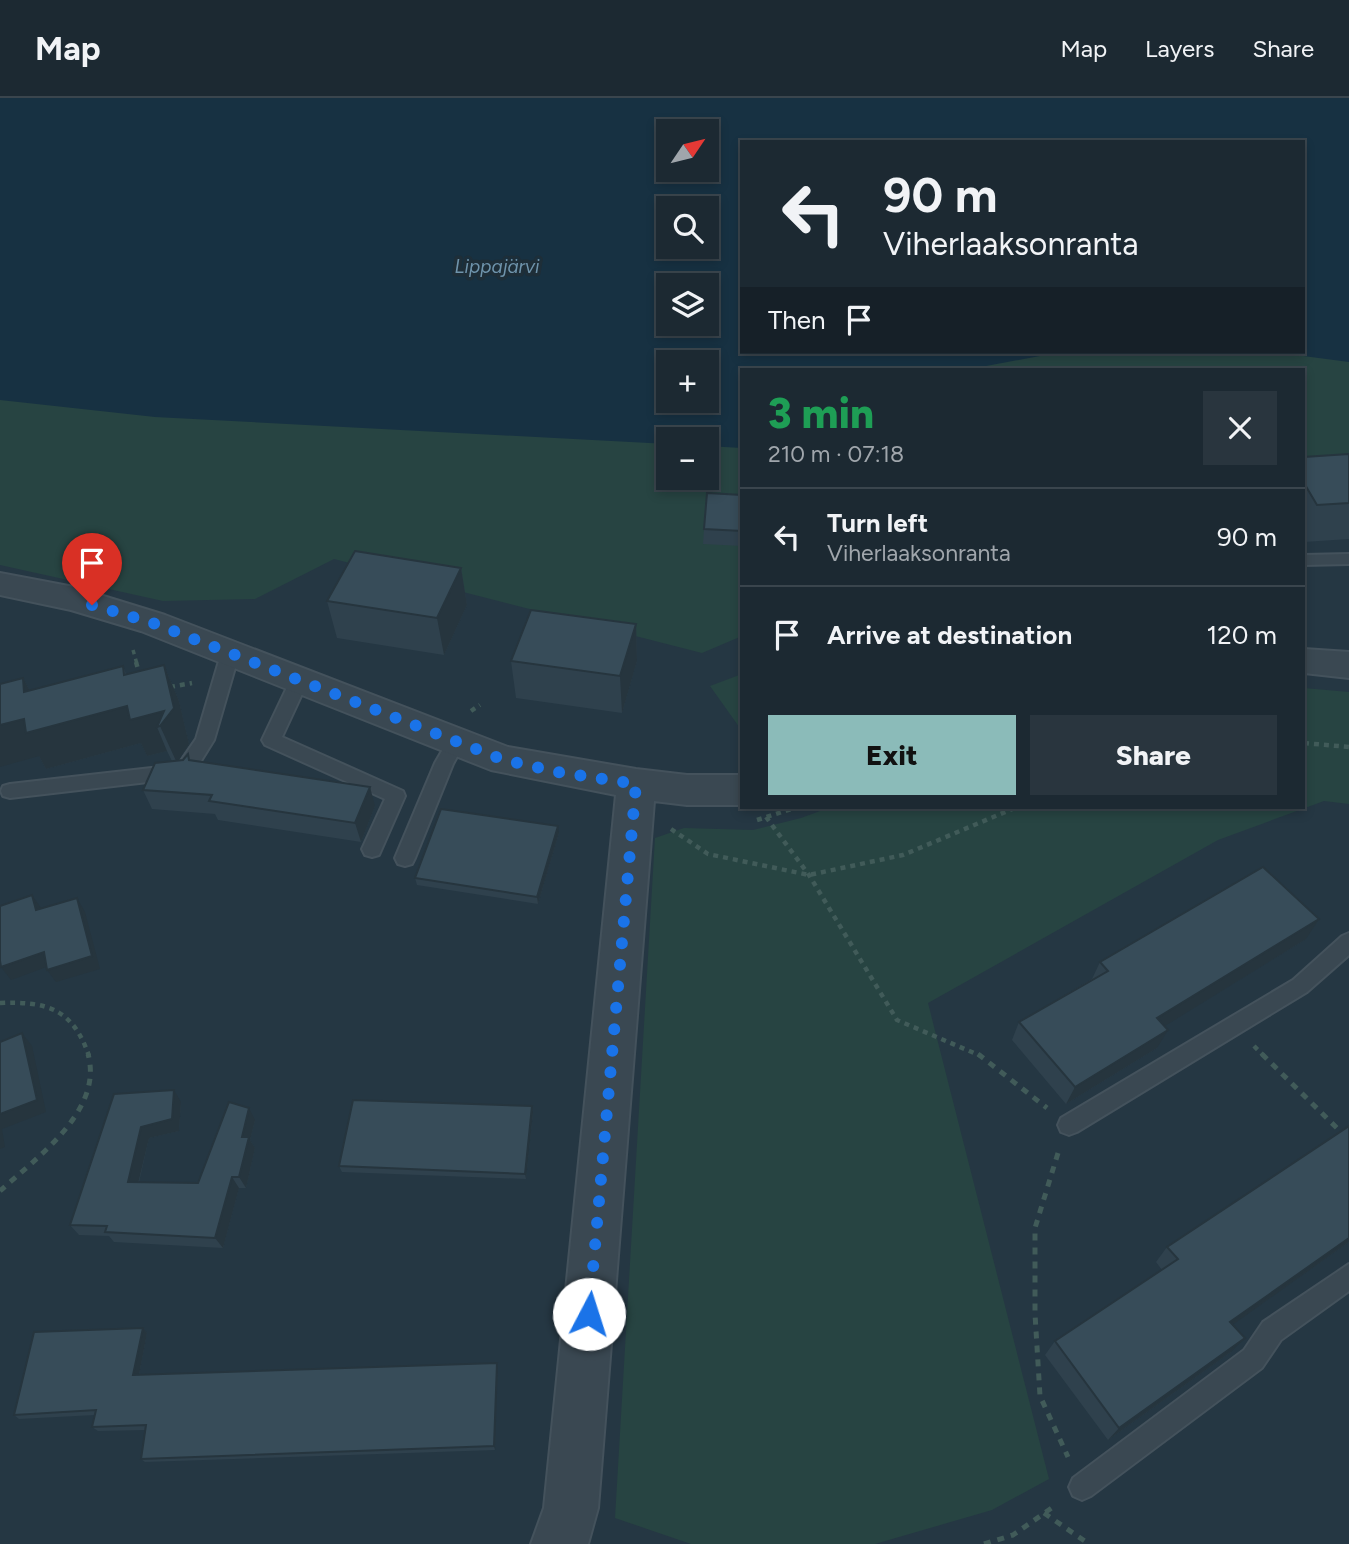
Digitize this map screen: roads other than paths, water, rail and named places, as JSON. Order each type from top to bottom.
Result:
[{"type":"street","points":[[0,584],[74,599],[153,623],[228,666],[299,681],[456,743],[517,763],[636,784],[687,790],[740,790]]},
{"type":"street","points":[[1305,661],[1349,666]]},
{"type":"street","points":[[558,1544],[566,1531],[571,1508],[636,784]]},
{"type":"lane","points":[[1305,560],[1349,559]]},
{"type":"lane","points":[[10,791],[184,772],[205,740],[228,666]]},
{"type":"lane","points":[[299,681],[271,740],[396,796],[372,849]]},
{"type":"lane","points":[[405,858],[444,763],[456,743]]},
{"type":"lane","points":[[1069,1125],[1300,986],[1349,942]]},
{"type":"lane","points":[[1082,1487],[1253,1359],[1272,1331],[1349,1276]]},
{"type":"water","name":"Lippajärvi","points":[[0,98],[1349,98],[1349,362],[1288,354],[1305,354],[1305,140],[740,140],[740,354],[1050,354],[975,368],[740,368],[740,448],[719,447],[719,427],[656,427],[656,443],[155,417],[0,400]]}]
